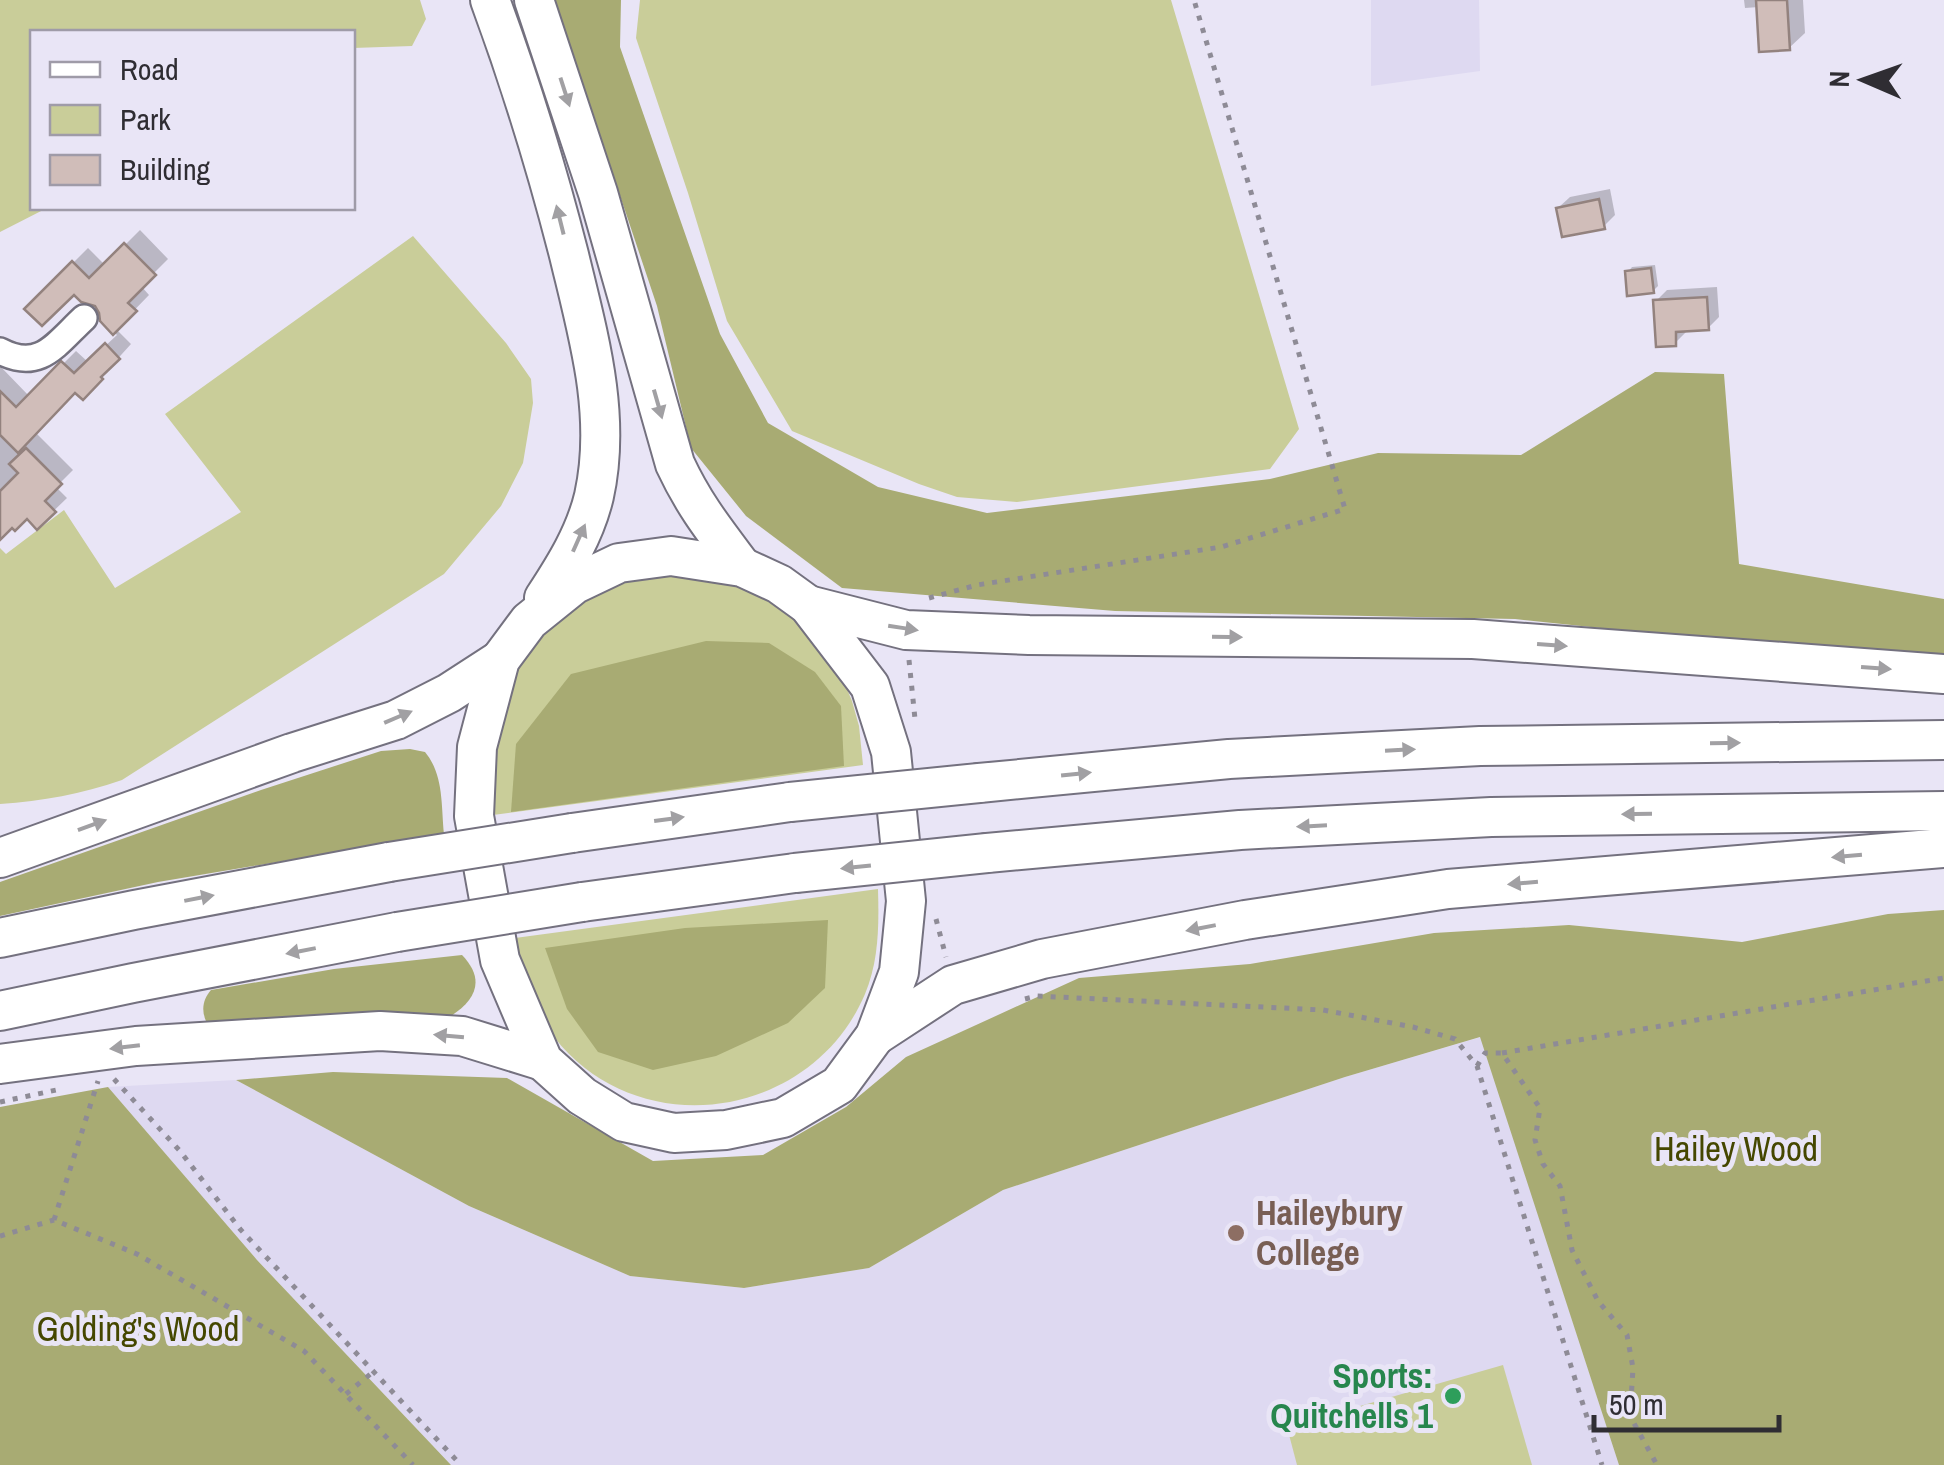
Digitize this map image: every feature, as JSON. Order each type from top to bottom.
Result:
[{"type":"highway","points":[[0,858],[292,753],[396,720],[449,693],[500,660],[570,559],[586,522],[599,464],[602,428],[594,366],[554,200],[490,0]]},
{"type":"highway","points":[[534,0],[598,193],[675,464],[689,495],[742,567]]},
{"type":"highway","points":[[0,1064],[136,1046],[380,1031],[462,1036],[543,1061],[582,1096],[624,1122],[674,1133],[726,1130],[784,1118],[838,1085],[875,1036],[899,972],[906,901],[891,752],[870,686],[808,605],[779,584],[742,567],[671,556],[619,563],[574,584],[529,621]]},
{"type":"highway","points":[[808,605],[906,630],[1028,635],[1473,639],[1944,674]]},
{"type":"highway","points":[[500,660],[477,747],[474,816],[500,960],[543,1061]]},
{"type":"highway","points":[[0,938],[390,862],[790,802],[1229,759],[1480,746],[1944,740]]},
{"type":"highway","points":[[0,1012],[397,932],[582,902],[987,852],[1240,830],[1491,817],[1944,811]]},
{"type":"highway","points":[[875,1036],[953,985],[1042,959],[1245,920],[1448,889],[1944,848]]},
{"type":"lane","points":[[0,351],[14,358],[39,357],[84,318]]},
{"type":"path","points":[[906,630],[904,606],[978,585],[1222,547],[1346,509],[1194,0]]},
{"type":"path","points":[[1477,1066],[1485,1052],[1502,1054],[1944,978]]},
{"type":"path","points":[[1019,1000],[1054,996],[1322,1010],[1455,1039],[1477,1066],[1602,1465]]},
{"type":"path","points":[[1502,1054],[1540,1108],[1535,1140],[1542,1164],[1560,1186],[1572,1250],[1598,1301],[1627,1335],[1633,1368],[1630,1416],[1657,1465]]},
{"type":"path","points":[[54,1220],[96,1081],[112,1077],[180,1151],[240,1229],[462,1465]]},
{"type":"path","points":[[0,1102],[65,1088]]},
{"type":"path","points":[[0,1236],[54,1220],[137,1254],[304,1351],[413,1465]]},
{"type":"path","points":[[346,1394],[373,1372]]},
{"type":"shaded area","points":[[1371,0],[1479,0],[1480,71],[1371,86]]},
{"type":"shaded area","name":"Haileybury College","points":[[1481,1037],[1619,1465],[451,1465],[257,1260],[108,1087],[236,1080],[469,1206],[630,1276],[744,1288],[869,1268],[1003,1190],[1345,1077]]},
{"type":"green space","points":[[0,0],[420,0],[426,19],[412,46],[355,48],[355,30],[30,30],[30,210],[43,210],[0,232]]},
{"type":"green space","points":[[551,0],[621,0],[620,47],[720,334],[768,423],[878,487],[987,513],[1270,479],[1378,453],[1521,455],[1655,372],[1724,374],[1739,564],[1944,599],[1944,664],[1515,619],[1115,611],[842,588],[746,516],[691,448],[657,306]]},
{"type":"green space","points":[[640,0],[1171,0],[1299,429],[1270,469],[1017,502],[957,497],[792,431],[727,321],[636,38]]},
{"type":"green space","points":[[413,236],[506,343],[531,379],[533,403],[523,463],[501,506],[444,574],[122,780],[62,796],[0,804],[0,548],[6,554],[64,510],[115,588],[241,512],[165,414]]},
{"type":"green space","points":[[675,574],[726,581],[773,602],[794,617],[842,677],[859,726],[863,765],[493,815],[488,750],[522,655],[556,617],[600,590]]},
{"type":"green space","points":[[706,641],[769,643],[815,672],[841,706],[844,766],[511,812],[516,744],[571,674]]},
{"type":"green space","points":[[381,751],[425,752],[436,770],[444,834],[158,882],[0,916],[0,882]]},
{"type":"green space","points":[[878,889],[873,968],[865,994],[840,1036],[806,1069],[766,1091],[721,1103],[676,1104],[631,1094],[590,1072],[554,1037],[540,1014],[515,938]]},
{"type":"green space","name":"Hailey Wood","points":[[1944,910],[1944,1465],[1619,1465],[1480,1037],[1345,1077],[1003,1190],[869,1268],[744,1288],[630,1276],[469,1206],[236,1080],[333,1072],[507,1078],[653,1161],[763,1155],[846,1107],[906,1057],[1079,978],[1250,964],[1434,933],[1569,925],[1742,942],[1888,914]]},
{"type":"green space","points":[[828,920],[825,988],[788,1023],[716,1056],[653,1070],[598,1052],[567,1009],[545,948],[685,928]]},
{"type":"green space","points":[[462,955],[474,972],[475,988],[467,1003],[451,1016],[218,1027],[204,1017],[206,997],[211,990],[334,969]]},
{"type":"green space","name":"Golding's Wood","points":[[108,1087],[257,1260],[451,1465],[0,1465],[0,1107]]},
{"type":"green space","name":"Sports: Quitchells 1","points":[[1503,1365],[1532,1465],[1297,1465],[1287,1427]]},
{"type":"building","points":[[1756,0],[1787,0],[1790,50],[1759,52]]},
{"type":"building","points":[[1599,199],[1605,229],[1562,237],[1556,208]]},
{"type":"building","points":[[124,243],[156,275],[128,303],[137,311],[113,335],[100,321],[95,306],[74,295],[42,326],[24,309],[72,261],[89,278]]},
{"type":"building","points":[[1651,268],[1654,293],[1627,296],[1625,271]]},
{"type":"building","points":[[1707,297],[1709,330],[1676,332],[1676,346],[1656,347],[1653,300]]},
{"type":"building","points":[[105,343],[120,359],[83,400],[75,393],[18,453],[0,435],[0,391],[16,407],[61,361],[74,373]]},
{"type":"building","points":[[26,448],[62,484],[45,501],[56,512],[37,530],[27,519],[0,540],[0,491],[18,473],[9,464]]},
{"type":"place","name":"Haileybury College","points":[[1236,1233]]},
{"type":"place","name":"Sports: Quitchells 1","points":[[1453,1396]]}]
